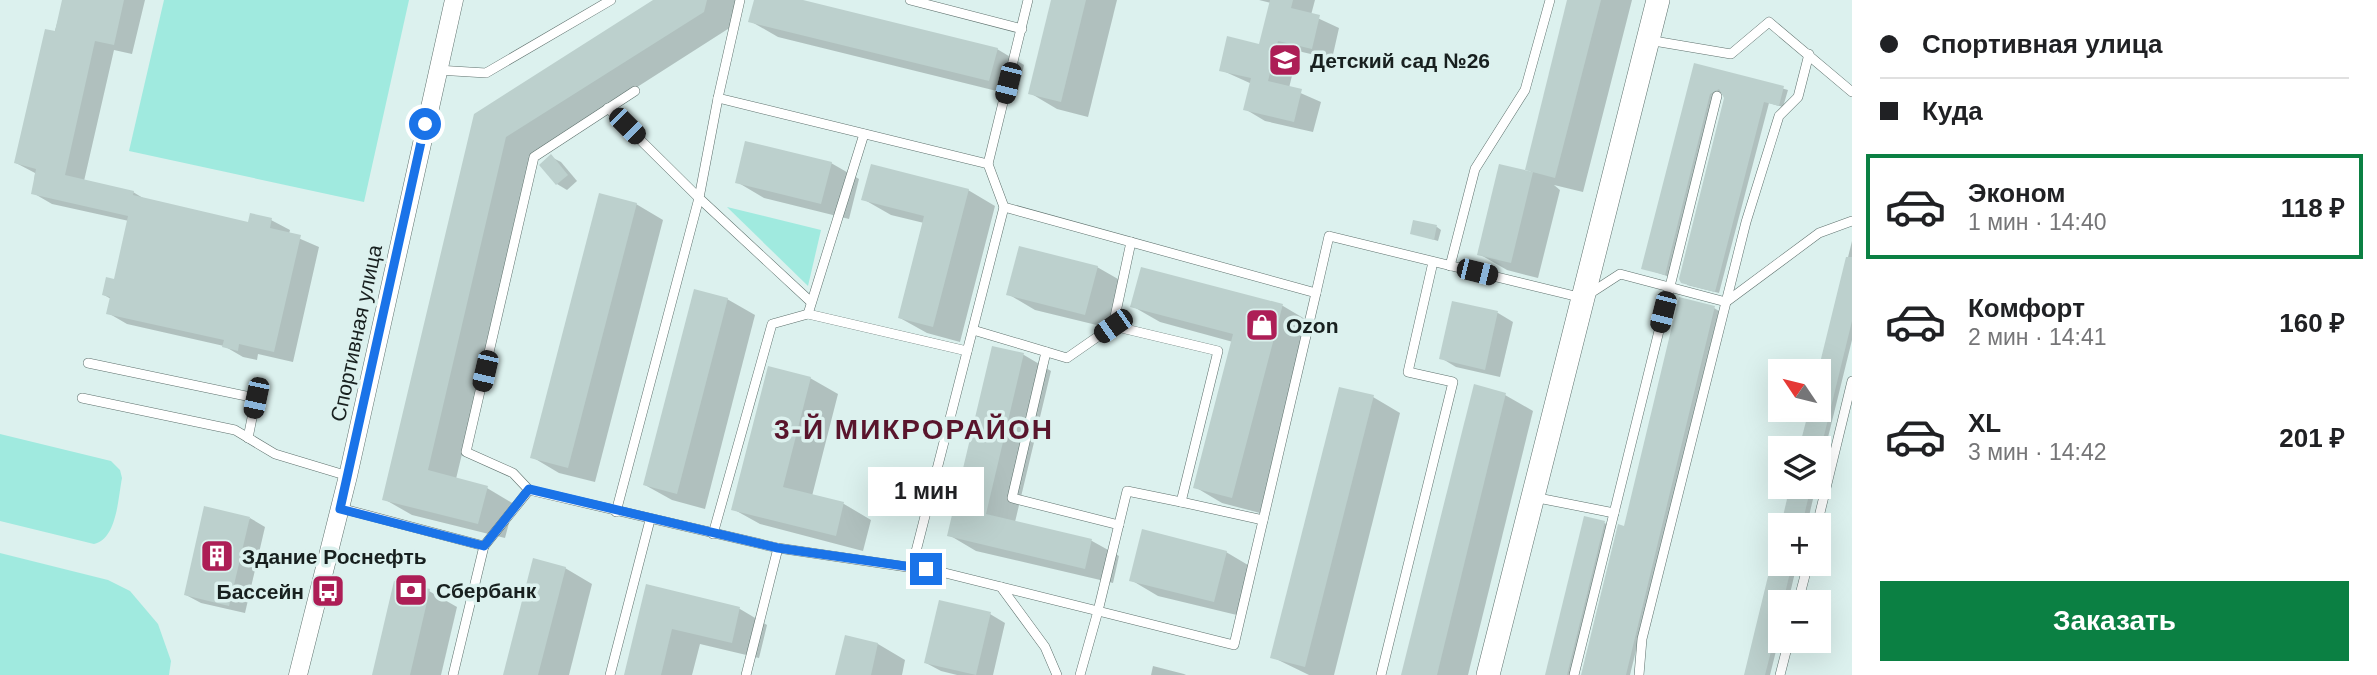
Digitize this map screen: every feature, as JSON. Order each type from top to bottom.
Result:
[{"type":"street","name":"Спортивная улица","points":[[298,675],[348,476],[436,70],[454,0]]},
{"type":"street","points":[[1488,675],[1658,0]]},
{"type":"lane","points":[[436,70],[486,73],[611,0]]},
{"type":"lane","points":[[616,512],[699,198],[740,0]]},
{"type":"lane","points":[[910,0],[1022,29]]},
{"type":"lane","points":[[912,567],[1004,207],[988,164],[1028,0]]},
{"type":"lane","points":[[1450,266],[1475,169],[1525,90],[1549,0]]},
{"type":"lane","points":[[1647,40],[1731,54],[1769,22],[1852,92]]},
{"type":"lane","points":[[1639,675],[1642,639],[1746,222],[1780,116],[1798,97],[1809,54]]},
{"type":"lane","points":[[635,90],[534,157],[466,452],[513,473],[529,489],[616,512],[778,548],[912,567],[1234,645],[1329,236],[1583,298],[1620,274],[1726,302]]},
{"type":"lane","points":[[1574,675],[1717,96]]},
{"type":"lane","points":[[719,98],[988,164]]},
{"type":"lane","points":[[608,108],[699,198],[811,302]]},
{"type":"lane","points":[[808,314],[864,134]]},
{"type":"lane","points":[[1004,207],[1316,293]]},
{"type":"lane","points":[[1726,302],[1819,233],[1852,221]]},
{"type":"lane","points":[[973,330],[1067,358],[1113,326],[1131,242]]},
{"type":"lane","points":[[1381,675],[1453,382],[1408,372],[1433,262]]},
{"type":"lane","points":[[713,534],[772,324],[808,314],[967,351]]},
{"type":"lane","points":[[1113,326],[1218,351],[1181,502]]},
{"type":"lane","points":[[1046,352],[1012,498],[1119,526]]},
{"type":"lane","points":[[89,363],[256,398],[248,438]]},
{"type":"lane","points":[[1820,513],[1852,381]]},
{"type":"lane","points":[[82,398],[235,430],[275,454],[348,476]]},
{"type":"lane","points":[[453,675],[484,546],[529,489]]},
{"type":"lane","points":[[1080,675],[1127,491],[1263,520]]},
{"type":"lane","points":[[1532,497],[1614,513]]},
{"type":"lane","points":[[340,509],[484,546]]},
{"type":"lane","points":[[610,675],[650,520]]},
{"type":"lane","points":[[746,675],[778,548]]},
{"type":"lane","points":[[1001,587],[1045,647],[1057,675]]},
{"type":"lane","points":[[1780,675],[1786,653]]},
{"type":"green space","points":[[164,0],[409,0],[364,202],[129,151]]},
{"type":"green space","points":[[727,207],[821,230],[808,286]]},
{"type":"green space","points":[[0,434],[111,461],[120,470],[122,478],[115,517],[102,541],[94,544],[0,521]]},
{"type":"green space","points":[[0,553],[108,580],[130,591],[158,624],[171,661],[169,675],[0,675]]},
{"type":"building","points":[[62,0],[124,0],[114,45],[95,41],[65,175],[134,191],[133,195],[248,222],[250,213],[272,218],[270,228],[301,235],[274,352],[239,344],[238,351],[222,347],[224,340],[106,314],[110,297],[102,295],[106,277],[114,279],[128,216],[31,194],[36,169],[14,163],[45,29],[55,31]]},
{"type":"building","points":[[653,0],[707,0],[704,12],[506,137],[428,470],[488,486],[478,524],[382,500],[474,114]]},
{"type":"building","points":[[754,0],[803,0],[998,48],[989,81],[748,22]]},
{"type":"building","points":[[1051,0],[1086,0],[1061,102],[1028,94]]},
{"type":"building","points":[[1270,0],[1293,0],[1291,8],[1320,15],[1312,49],[1278,41],[1268,81],[1302,89],[1294,122],[1243,110],[1251,78],[1219,71],[1227,36],[1259,44]]},
{"type":"building","points":[[1567,0],[1601,0],[1555,178],[1525,170]]},
{"type":"building","points":[[1694,63],[1784,86],[1779,106],[1764,102],[1715,292],[1681,283],[1679,279],[1724,98],[1719,89],[1710,94],[1665,275],[1641,269]]},
{"type":"building","points":[[745,141],[832,162],[821,204],[735,183]]},
{"type":"building","points":[[551,154],[568,175],[556,185],[539,165]]},
{"type":"building","points":[[871,164],[969,189],[933,327],[898,318],[924,216],[861,200]]},
{"type":"building","points":[[1499,164],[1533,172],[1511,263],[1477,255]]},
{"type":"building","points":[[599,193],[637,203],[568,468],[530,458]]},
{"type":"building","points":[[1413,220],[1437,225],[1434,240],[1410,234]]},
{"type":"building","points":[[1019,246],[1098,266],[1085,315],[1006,295]]},
{"type":"building","points":[[1846,257],[1852,257],[1852,321],[1831,407],[1831,359],[1821,359]]},
{"type":"building","points":[[1141,267],[1283,304],[1232,498],[1193,488],[1233,334],[1130,307]]},
{"type":"building","points":[[694,289],[728,298],[677,494],[643,485]]},
{"type":"building","points":[[1679,297],[1715,306],[1626,675],[1581,675],[1618,524],[1624,526]]},
{"type":"building","points":[[1452,301],[1498,311],[1485,370],[1439,359]]},
{"type":"building","points":[[992,346],[1024,353],[986,514],[1092,539],[1085,569],[947,536]]},
{"type":"building","points":[[768,366],[811,377],[783,487],[844,502],[836,536],[731,510]]},
{"type":"building","points":[[1474,384],[1506,393],[1437,675],[1401,675]]},
{"type":"building","points":[[1339,387],[1374,395],[1305,667],[1270,658]]},
{"type":"building","points":[[1806,422],[1827,422],[1824,436],[1802,436]]},
{"type":"building","points":[[1787,499],[1808,499],[1805,513],[1784,513]]},
{"type":"building","name":"Здание Роснефть","points":[[204,506],[250,517],[229,606],[184,595]]},
{"type":"building","points":[[1584,516],[1605,521],[1567,675],[1545,675]]},
{"type":"building","points":[[1142,529],[1227,551],[1214,602],[1129,581]]},
{"type":"building","points":[[533,558],[566,567],[538,675],[503,675]]},
{"type":"building","points":[[1768,576],[1789,576],[1786,590],[1768,590],[1768,653],[1771,653],[1765,675],[1744,675]]},
{"type":"building","points":[[394,581],[430,589],[410,675],[372,675]]},
{"type":"building","points":[[646,584],[740,607],[732,643],[672,629],[661,675],[624,675]]},
{"type":"building","points":[[939,600],[991,612],[976,675],[924,663]]},
{"type":"building","points":[[845,635],[878,643],[871,675],[835,675]]},
{"type":"place","name":"Детский сад №26","points":[[1285,60]]},
{"type":"place","name":"Ozon","points":[[1262,325]]},
{"type":"place","name":"Здание Роснефть","points":[[217,556]]},
{"type":"place","name":"Сбербанк","points":[[411,590]]},
{"type":"place","name":"Бассейн","points":[[328,591]]},
{"type":"district","name":"3-Й МИКРОРАЙОН","points":[[914,429]]},
{"type":"route","points":[[425,124],[340,509],[484,546],[529,489],[650,520],[778,548],[926,569]]}]
